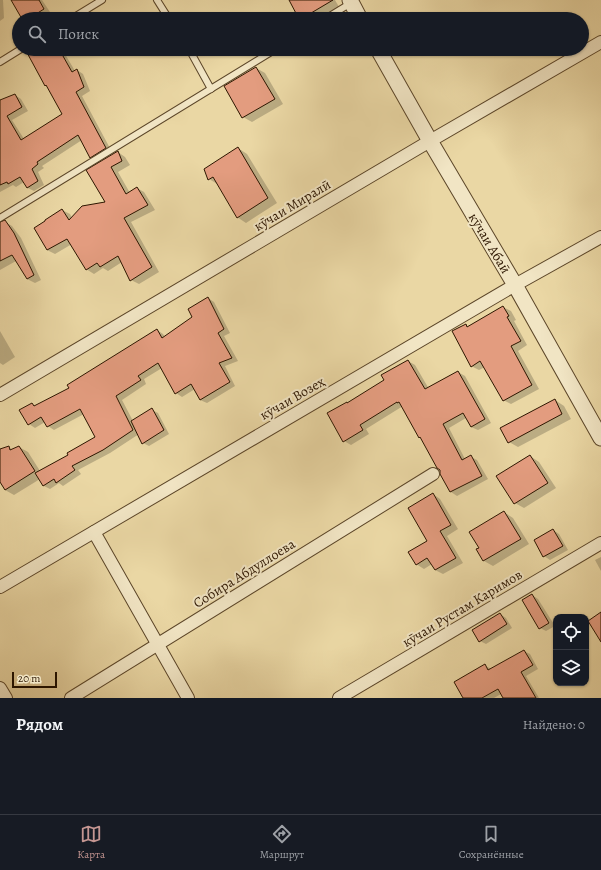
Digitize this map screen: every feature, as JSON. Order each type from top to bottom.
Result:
[{"type":"street","points":[[352,1],[357,12]]},
{"type":"street","name":"кӯчаи Миралӣ","points":[[589,49],[601,42]]},
{"type":"street","name":"кӯчаи Абаӣ","points":[[382,56],[515,285],[601,438]]},
{"type":"street","name":"кӯчаи Миралӣ","points":[[0,395],[430,140],[577,56]]},
{"type":"street","name":"кӯчаи Возеҳ","points":[[0,586],[515,285],[601,237]]},
{"type":"street","name":"Собира Абдуллоева","points":[[71,698],[433,474]]},
{"type":"street","points":[[94,532],[188,698]]},
{"type":"street","name":"кӯчаи Рустам Каримов","points":[[339,698],[601,543]]},
{"type":"street","points":[[0,688],[6,698]]},
{"type":"lane","points":[[82,12],[102,0]]},
{"type":"lane","points":[[157,0],[165,12]]},
{"type":"lane","points":[[336,12],[352,1]]},
{"type":"lane","points":[[0,62],[12,55]]},
{"type":"lane","points":[[193,56],[211,89]]},
{"type":"lane","points":[[0,218],[265,56]]},
{"type":"building","points":[[11,0],[39,0],[44,9],[39,12],[18,12]]},
{"type":"building","points":[[289,0],[333,0],[313,12],[295,12]]},
{"type":"building","points":[[29,56],[63,56],[72,72],[77,69],[84,87],[76,92],[106,148],[90,158],[78,135],[37,162],[38,164],[32,169],[38,181],[27,188],[20,177],[8,184],[7,182],[0,185],[0,100],[15,94],[22,107],[7,116],[21,140],[62,114],[46,85],[45,86]]},
{"type":"building","points":[[256,67],[275,99],[242,118],[224,86]]},
{"type":"building","points":[[238,147],[268,198],[237,218],[213,177],[208,180],[204,169]]},
{"type":"building","points":[[118,151],[122,161],[111,167],[126,194],[137,187],[148,205],[124,218],[152,267],[130,281],[118,256],[100,267],[97,263],[86,270],[67,239],[47,250],[34,228],[62,209],[69,220],[82,206],[105,202],[86,170]]},
{"type":"building","points":[[5,220],[14,233],[34,275],[27,279],[12,255],[0,261],[0,222]]},
{"type":"building","points":[[208,297],[224,329],[218,333],[232,358],[219,363],[230,382],[200,400],[191,384],[175,394],[158,363],[138,376],[141,380],[116,396],[133,430],[103,450],[72,466],[75,470],[56,483],[54,479],[43,486],[35,473],[68,455],[67,453],[95,437],[80,409],[47,427],[41,417],[28,425],[19,410],[32,403],[34,406],[69,388],[67,385],[157,329],[162,338],[192,317],[188,309]]},
{"type":"building","points":[[503,306],[509,316],[507,317],[521,341],[511,346],[532,385],[503,401],[480,361],[471,367],[452,331],[466,324],[467,327]]},
{"type":"building","points":[[408,360],[425,389],[458,371],[485,419],[471,427],[463,413],[443,424],[462,460],[471,455],[482,476],[450,492],[440,474],[440,470],[437,468],[399,402],[360,425],[363,430],[343,442],[327,413],[347,403],[384,380],[381,375]]},
{"type":"building","points":[[555,399],[562,414],[508,443],[500,428]]},
{"type":"building","points":[[152,408],[164,430],[142,444],[131,421]]},
{"type":"building","points":[[9,446],[10,450],[19,446],[35,471],[5,490],[0,482],[0,449]]},
{"type":"building","points":[[530,455],[548,483],[514,504],[496,476]]},
{"type":"building","points":[[433,493],[451,525],[440,531],[456,558],[435,570],[427,558],[416,565],[408,552],[427,541],[408,508]]},
{"type":"building","points":[[504,511],[521,539],[483,561],[476,549],[479,548],[469,532]]},
{"type":"building","points":[[553,529],[563,546],[543,557],[534,540]]},
{"type":"building","points":[[532,594],[549,623],[539,629],[522,600]]},
{"type":"building","points":[[601,612],[601,642],[589,623],[589,620]]},
{"type":"building","points":[[500,613],[507,624],[479,642],[472,630]]},
{"type":"building","points":[[524,650],[533,665],[521,672],[536,698],[503,698],[498,689],[482,698],[463,698],[454,682],[485,664],[488,670]]}]
